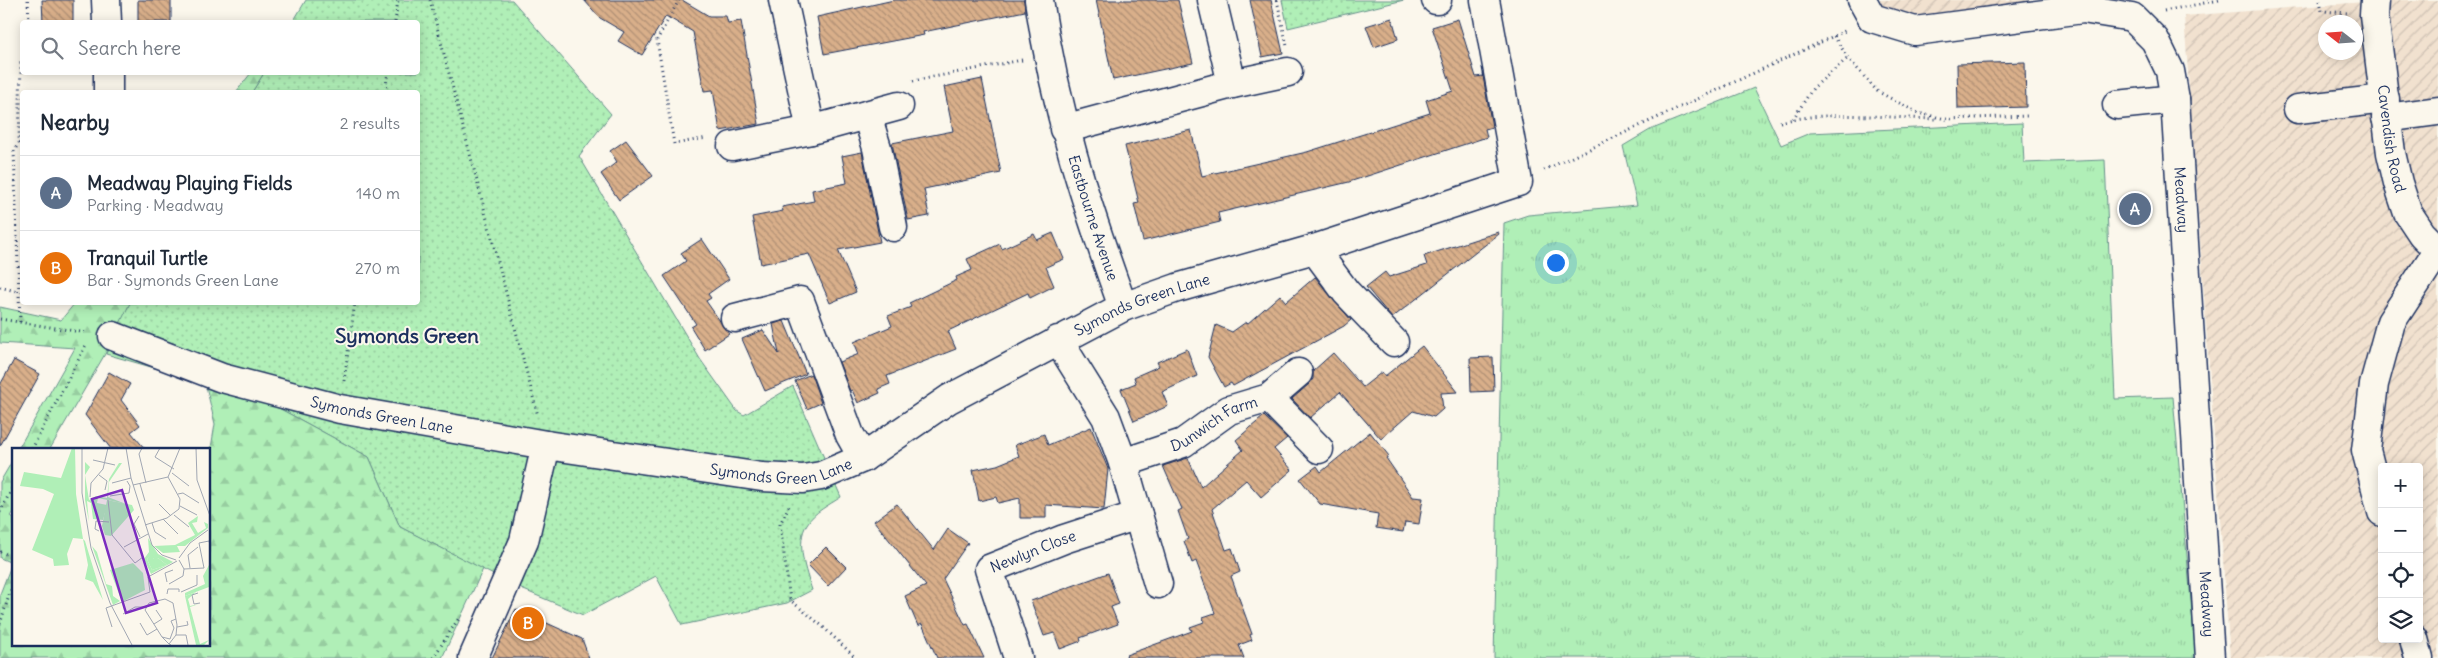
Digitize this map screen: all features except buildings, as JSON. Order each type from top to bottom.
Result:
[{"type":"street","points":[[106,0],[107,20]]},
{"type":"street","points":[[783,0],[811,130]]},
{"type":"street","name":"Eastbourne Avenue","points":[[1039,0],[1047,56],[1064,129],[1093,222],[1123,307]]},
{"type":"street","points":[[1212,0],[1232,84]]},
{"type":"street","points":[[1485,0],[1518,182]]},
{"type":"street","name":"Cavendish Road","points":[[2374,8],[2385,108],[2398,183],[2408,213],[2422,234],[2438,250]]},
{"type":"street","points":[[1867,9],[1915,31],[2083,9],[2132,18]]},
{"type":"street","name":"Meadway","points":[[2132,18],[2155,40],[2170,72],[2175,99],[2210,658]]},
{"type":"street","points":[[1064,129],[1232,84],[1288,72]]},
{"type":"street","points":[[108,75],[108,90]]},
{"type":"street","points":[[2117,105],[2175,99]]},
{"type":"street","points":[[732,146],[811,130],[899,106]]},
{"type":"street","points":[[2298,109],[2385,108],[2438,111]]},
{"type":"street","points":[[867,114],[877,148],[893,227]]},
{"type":"street","name":"Symonds Green Lane","points":[[103,335],[222,378],[340,409],[546,445],[762,477],[803,479],[829,474],[863,458],[949,399],[1123,307],[1177,288],[1314,250],[1518,182]]},
{"type":"street","points":[[1314,250],[1346,292],[1394,342]]},
{"type":"street","points":[[2381,508],[2366,450],[2374,384],[2391,322],[2438,250]]},
{"type":"street","points":[[735,318],[800,301],[850,434],[863,458]]},
{"type":"street","points":[[1058,340],[1106,417],[1123,464],[1158,584]]},
{"type":"street","name":"Dunwich Farm","points":[[1123,464],[1183,443],[1229,410],[1269,398],[1298,373]]},
{"type":"street","points":[[1269,398],[1318,449]]},
{"type":"street","points":[[473,658],[524,541],[546,445]]},
{"type":"street","name":"Newlyn Close","points":[[1018,658],[989,569],[1064,539],[1138,515]]},
{"type":"street","points":[[2415,643],[2419,658]]},
{"type":"path","points":[[28,0],[29,20]]},
{"type":"path","points":[[395,20],[398,0]]},
{"type":"path","points":[[430,0],[546,445]]},
{"type":"path","points":[[679,0],[657,40],[674,144],[717,137],[732,146]]},
{"type":"path","points":[[1277,0],[1288,52],[1288,72]]},
{"type":"path","points":[[2132,18],[2219,0]]},
{"type":"path","points":[[2320,0],[2322,11],[2374,8]]},
{"type":"path","points":[[1518,182],[1834,36],[1867,9]]},
{"type":"path","points":[[1834,36],[1848,58],[1876,90],[1918,113],[1946,120]]},
{"type":"path","points":[[899,106],[897,84],[1047,56]]},
{"type":"path","points":[[1793,119],[1813,88],[1848,58]]},
{"type":"path","points":[[20,90],[21,75]]},
{"type":"path","points":[[385,90],[388,75]]},
{"type":"path","points":[[20,103],[19,144],[14,151],[20,322]]},
{"type":"path","points":[[1780,122],[1793,119],[1845,116],[1946,120],[2029,116]]},
{"type":"path","points":[[0,287],[19,292]]},
{"type":"path","points":[[340,409],[355,305]]},
{"type":"path","points":[[0,319],[103,335],[33,448]]},
{"type":"path","points":[[803,479],[780,524],[790,600],[821,624],[856,658]]},
{"type":"path","points":[[0,512],[12,489]]},
{"type":"path","points":[[0,552],[12,556]]},
{"type":"path","points":[[0,624],[12,586]]},
{"type":"shaded area","points":[[1876,0],[2044,0],[1909,18],[1885,11]]},
{"type":"shaded area","points":[[2390,0],[2438,0],[2438,658],[2230,658],[2184,16]]},
{"type":"green space","name":"Symonds Green","points":[[306,0],[512,0],[611,114],[579,156],[700,359],[737,411],[744,415],[793,386],[841,497],[814,516],[804,531],[802,539],[803,557],[812,590],[787,603],[682,625],[656,576],[583,615],[519,588],[400,527],[369,457],[262,399],[106,354],[119,321],[129,305],[420,305],[420,90],[253,90],[263,75],[420,75],[420,20],[294,20]]},
{"type":"green space","points":[[1282,0],[1404,0],[1288,28]]},
{"type":"green space","points":[[249,75],[263,75],[253,90],[238,90]]},
{"type":"green space","points":[[1754,88],[1781,145],[1810,133],[2022,123],[2024,163],[2105,160],[2115,399],[2173,397],[2196,658],[1494,658],[1504,223],[1528,215],[1637,205],[1623,146],[1650,130]]},
{"type":"green space","points":[[73,305],[129,305],[105,354],[51,448],[19,448],[75,348],[0,343],[0,307],[61,320]]},
{"type":"green space","points":[[205,382],[262,399],[369,457],[400,527],[483,569],[442,658],[0,658],[0,594],[12,563],[12,646],[210,646],[210,454],[215,424]]},
{"type":"green space","points":[[12,461],[12,515],[12,563],[0,558],[0,482]]},
{"type":"place","name":"Meadway Playing Fields","points":[[2135,209]]},
{"type":"place","name":"Tranquil Turtle","points":[[528,623]]},
{"type":"district","name":"Symonds Green","points":[[407,336]]}]
